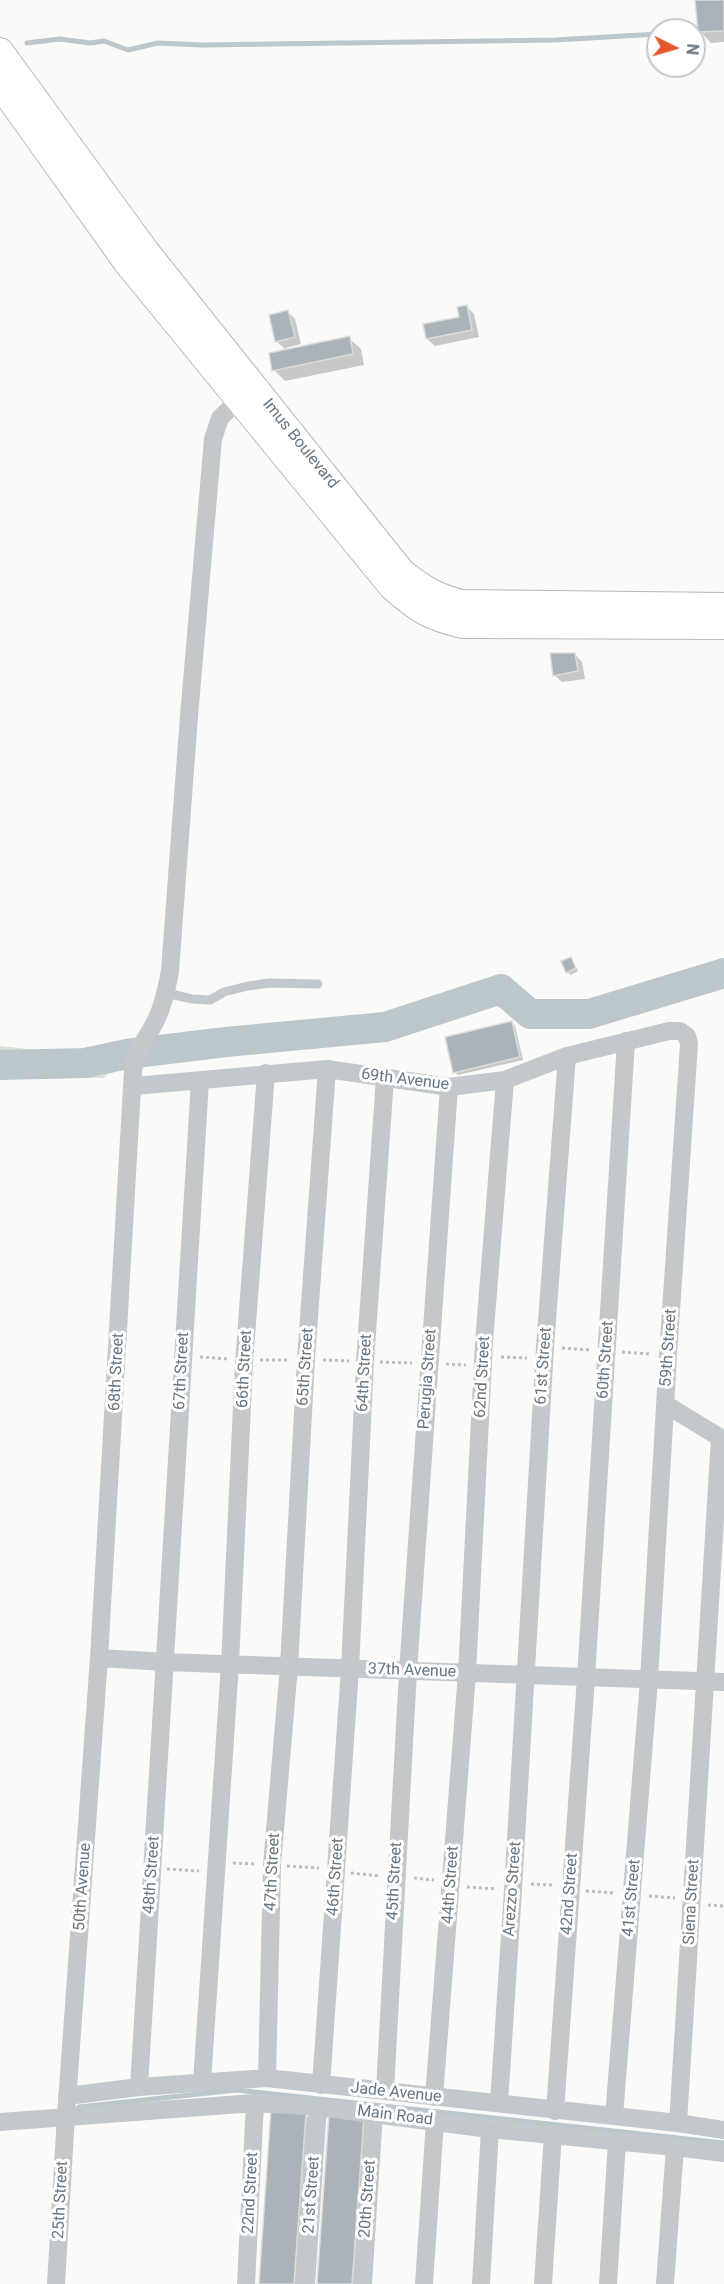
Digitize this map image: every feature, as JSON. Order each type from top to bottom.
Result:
[{"type":"main road","name":"Imus Boulevard","points":[[0,51],[246,393],[392,587],[412,605],[435,618],[463,625],[724,626]]},
{"type":"main road","name":"Imus Boulevard","points":[[0,85],[127,262],[246,393],[402,572],[421,587],[442,599],[492,605],[724,606]]},
{"type":"street","name":"68th Street","points":[[99,1658],[135,1060],[142,1041],[157,1019],[166,993],[170,971],[213,439],[220,418],[246,393]]},
{"type":"street","name":"59th Street","points":[[649,1680],[689,1044],[687,1036],[681,1030],[669,1031]]},
{"type":"street","name":"69th Avenue","points":[[134,1086],[327,1069],[449,1087],[505,1080],[567,1056],[669,1031]]},
{"type":"street","name":"60th Street","points":[[586,1678],[626,1041]]},
{"type":"street","name":"61st Street","points":[[526,1675],[544,1359],[567,1056]]},
{"type":"street","name":"65th Street","points":[[289,1666],[306,1359],[327,1069]]},
{"type":"street","name":"66th Street","points":[[230,1664],[245,1360],[266,1073]]},
{"type":"street","name":"64th Street","points":[[350,1669],[365,1361],[385,1078]]},
{"type":"street","name":"67th Street","points":[[166,1662],[200,1080]]},
{"type":"street","name":"62nd Street","points":[[467,1673],[483,1361],[505,1080]]},
{"type":"street","name":"Perugia Street","points":[[408,1671],[449,1087]]},
{"type":"street","points":[[665,1404],[722,1439]]},
{"type":"street","name":"Siena Street","points":[[678,2123],[722,1439]]},
{"type":"street","name":"37th Avenue","points":[[99,1658],[724,1682]]},
{"type":"street","name":"50th Avenue","points":[[66,2116],[99,1658]]},
{"type":"street","name":"48th Street","points":[[139,2087],[166,1662]]},
{"type":"street","points":[[202,2082],[230,1664]]},
{"type":"street","name":"47th Street","points":[[267,2078],[272,1865],[289,1666]]},
{"type":"street","name":"46th Street","points":[[321,2085],[350,1669]]},
{"type":"street","name":"45th Street","points":[[385,2090],[408,1671]]},
{"type":"street","name":"44th Street","points":[[434,2097],[467,1673]]},
{"type":"street","name":"Arezzo Street","points":[[499,2103],[526,1675]]},
{"type":"street","name":"42nd Street","points":[[555,2111],[586,1678]]},
{"type":"street","name":"41st Street","points":[[614,2116],[649,1680]]},
{"type":"street","name":"Jade Avenue","points":[[67,2096],[139,2087],[267,2078],[724,2130]]},
{"type":"street","name":"Main Road","points":[[0,2122],[255,2103],[374,2113],[490,2129],[724,2154]]},
{"type":"street","name":"22nd Street","points":[[246,2284],[255,2103]]},
{"type":"street","name":"21st Street","points":[[306,2284],[318,2107]]},
{"type":"street","name":"20th Street","points":[[363,2284],[374,2113]]},
{"type":"street","name":"25th Street","points":[[56,2284],[66,2116]]},
{"type":"street","points":[[424,2284],[435,2121]]},
{"type":"street","points":[[481,2284],[490,2129]]},
{"type":"street","points":[[543,2284],[553,2134]]},
{"type":"street","points":[[608,2284],[617,2142]]},
{"type":"street","points":[[665,2284],[675,2147]]},
{"type":"lane","points":[[166,993],[192,999],[210,1000],[224,992],[258,984],[318,984]]},
{"type":"path","points":[[183,1356],[245,1360],[306,1359],[429,1363],[544,1359]]},
{"type":"path","points":[[153,1869],[272,1865],[336,1869]]},
{"type":"path","points":[[451,1886],[571,1888],[692,1899]]},
{"type":"shaded area","points":[[0,1046],[54,1052],[113,1048],[113,1068],[104,1078],[0,1076]]},
{"type":"building","points":[[695,0],[724,0],[724,31],[706,32],[706,18],[697,18]]},
{"type":"building","points":[[467,305],[472,330],[426,339],[423,324],[459,317],[457,307]]},
{"type":"building","points":[[288,310],[295,337],[275,342],[269,315]]},
{"type":"building","points":[[350,336],[353,354],[272,371],[269,353]]},
{"type":"building","points":[[550,653],[575,653],[578,671],[553,676]]},
{"type":"building","points":[[571,957],[576,968],[566,973],[561,961]]},
{"type":"building","points":[[512,1021],[520,1057],[453,1073],[445,1037]]},
{"type":"building","points":[[271,2109],[306,2113],[294,2284],[259,2284]]},
{"type":"building","points":[[329,2114],[364,2118],[352,2284],[317,2284]]},
{"type":"waterway","points":[[27,43],[60,39],[90,43],[104,41],[128,50],[158,43],[202,45],[555,40],[646,35]]},
{"type":"waterway","points":[[0,1065],[85,1063],[127,1054],[226,1042],[385,1027],[501,989],[530,1014],[589,1014],[724,973]]},
{"type":"waterway","points":[[79,2107],[236,2090],[724,2143]]}]
